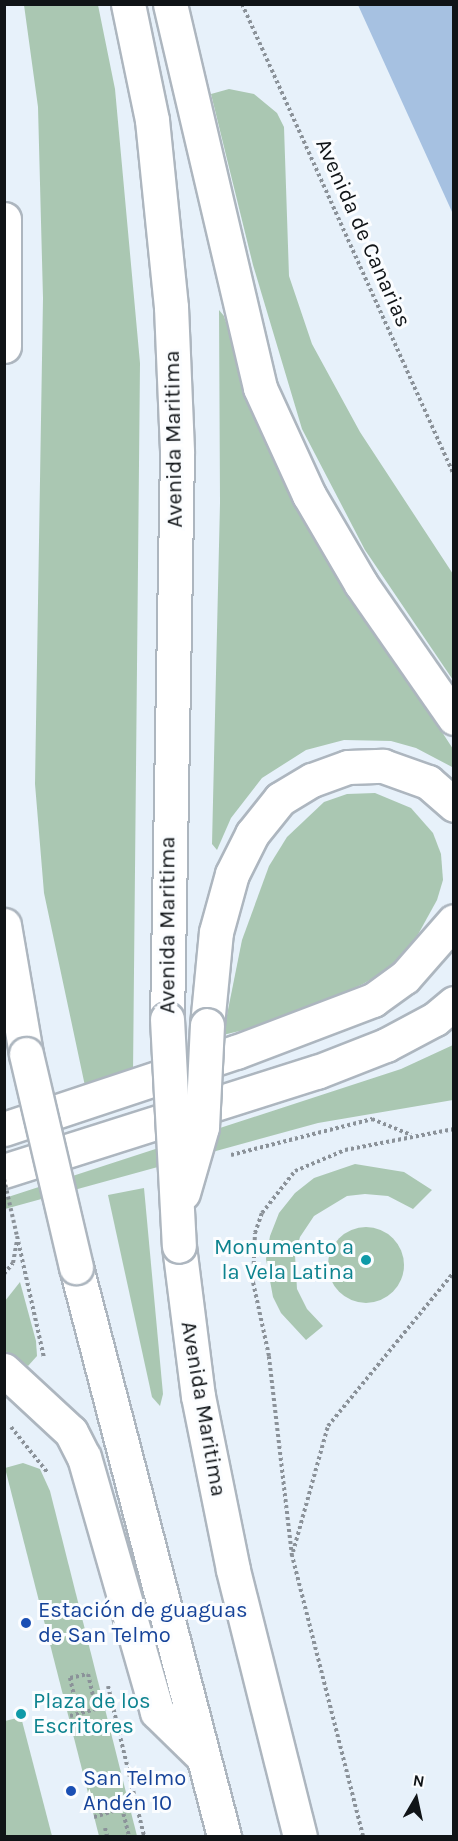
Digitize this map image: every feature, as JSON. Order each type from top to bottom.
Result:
[{"type":"main road","name":"Avenida Maritima","points":[[128,4],[153,132],[171,307],[177,453],[167,1019],[179,1246],[198,1396],[230,1558],[300,1836]]},
{"type":"main road","points":[[170,4],[260,388],[309,495],[361,584],[453,718]]},
{"type":"main road","points":[[4,219],[4,346]]},
{"type":"main road","points":[[177,1212],[202,1127],[207,1025],[216,932],[232,874],[252,834],[280,799],[312,780],[348,767],[383,766],[410,773],[448,799],[453,824]]},
{"type":"main road","points":[[4,1129],[236,1052],[373,1000],[405,977],[453,921]]},
{"type":"main road","points":[[4,925],[26,1054],[76,1267],[224,1836]]},
{"type":"main road","points":[[4,1171],[317,1072],[386,1045],[435,1019],[453,1003]]},
{"type":"main road","points":[[4,1370],[71,1432],[84,1456],[157,1712],[203,1756]]},
{"type":"path","name":"Avenida de Canarias","points":[[242,4],[453,475]]},
{"type":"path","points":[[227,1156],[372,1119],[412,1135]]},
{"type":"path","points":[[363,1836],[292,1556],[269,1356],[253,1282],[255,1233],[262,1213],[296,1171],[345,1150],[412,1135],[453,1129]]},
{"type":"path","points":[[4,1179],[17,1236],[13,1263],[4,1274]]},
{"type":"path","points":[[292,1556],[328,1426],[453,1272]]},
{"type":"path","points":[[76,1704],[70,1678],[88,1674],[96,1709]]},
{"type":"path","points":[[70,1716],[104,1707]]},
{"type":"path","points":[[94,1817],[129,1806]]},
{"type":"path","points":[[122,1808],[129,1836]]},
{"type":"path","points":[[105,1828],[107,1836]]},
{"type":"green space","points":[[24,5],[98,5],[115,89],[140,363],[133,1074],[85,1086],[44,893],[35,784],[43,298],[38,107]]},
{"type":"green space","points":[[229,89],[254,94],[277,113],[284,127],[289,276],[312,344],[360,432],[453,574],[453,680],[365,550],[302,429],[253,265],[211,94]]},
{"type":"green space","points":[[219,310],[224,316],[257,423],[299,511],[453,749],[454,768],[416,748],[391,741],[344,740],[306,750],[262,778],[231,818],[217,850],[212,844],[220,503]]},
{"type":"green space","points":[[375,793],[411,808],[433,833],[441,854],[443,880],[437,900],[410,949],[390,968],[363,984],[281,1021],[223,1035],[242,940],[269,866],[287,837],[324,802],[347,794]]},
{"type":"green space","points":[[453,1045],[453,1100],[318,1123],[5,1209],[5,1198],[401,1069]]},
{"type":"green space","points":[[355,1164],[404,1172],[432,1190],[413,1209],[388,1196],[365,1194],[347,1196],[314,1216],[300,1237],[295,1255],[297,1289],[307,1309],[323,1326],[306,1340],[281,1313],[273,1297],[266,1259],[270,1236],[279,1213],[295,1193],[314,1178]]},
{"type":"green space","points":[[144,1188],[163,1394],[160,1406],[152,1397],[108,1195]]},
{"type":"green space","points":[[366,1227],[381,1230],[393,1238],[401,1250],[404,1265],[401,1280],[393,1292],[381,1300],[366,1303],[351,1300],[339,1292],[331,1280],[328,1265],[331,1250],[339,1238],[351,1230]]},
{"type":"green space","points":[[20,1282],[36,1341],[37,1356],[28,1366],[5,1351],[5,1301]]},
{"type":"green space","points":[[23,1463],[40,1469],[50,1491],[137,1836],[99,1836],[5,1468]]},
{"type":"green space","points":[[21,1717],[52,1836],[5,1836],[5,1721]]},
{"type":"water","points":[[358,5],[453,5],[453,214]]},
{"type":"place","name":"Monumento a la Vela Latina","points":[[366,1260]]},
{"type":"place","name":"Estación de guaguas de San Telmo","points":[[26,1623]]},
{"type":"place","name":"Plaza de los Escritores","points":[[21,1714]]},
{"type":"place","name":"San Telmo Andén 10","points":[[71,1791]]}]
